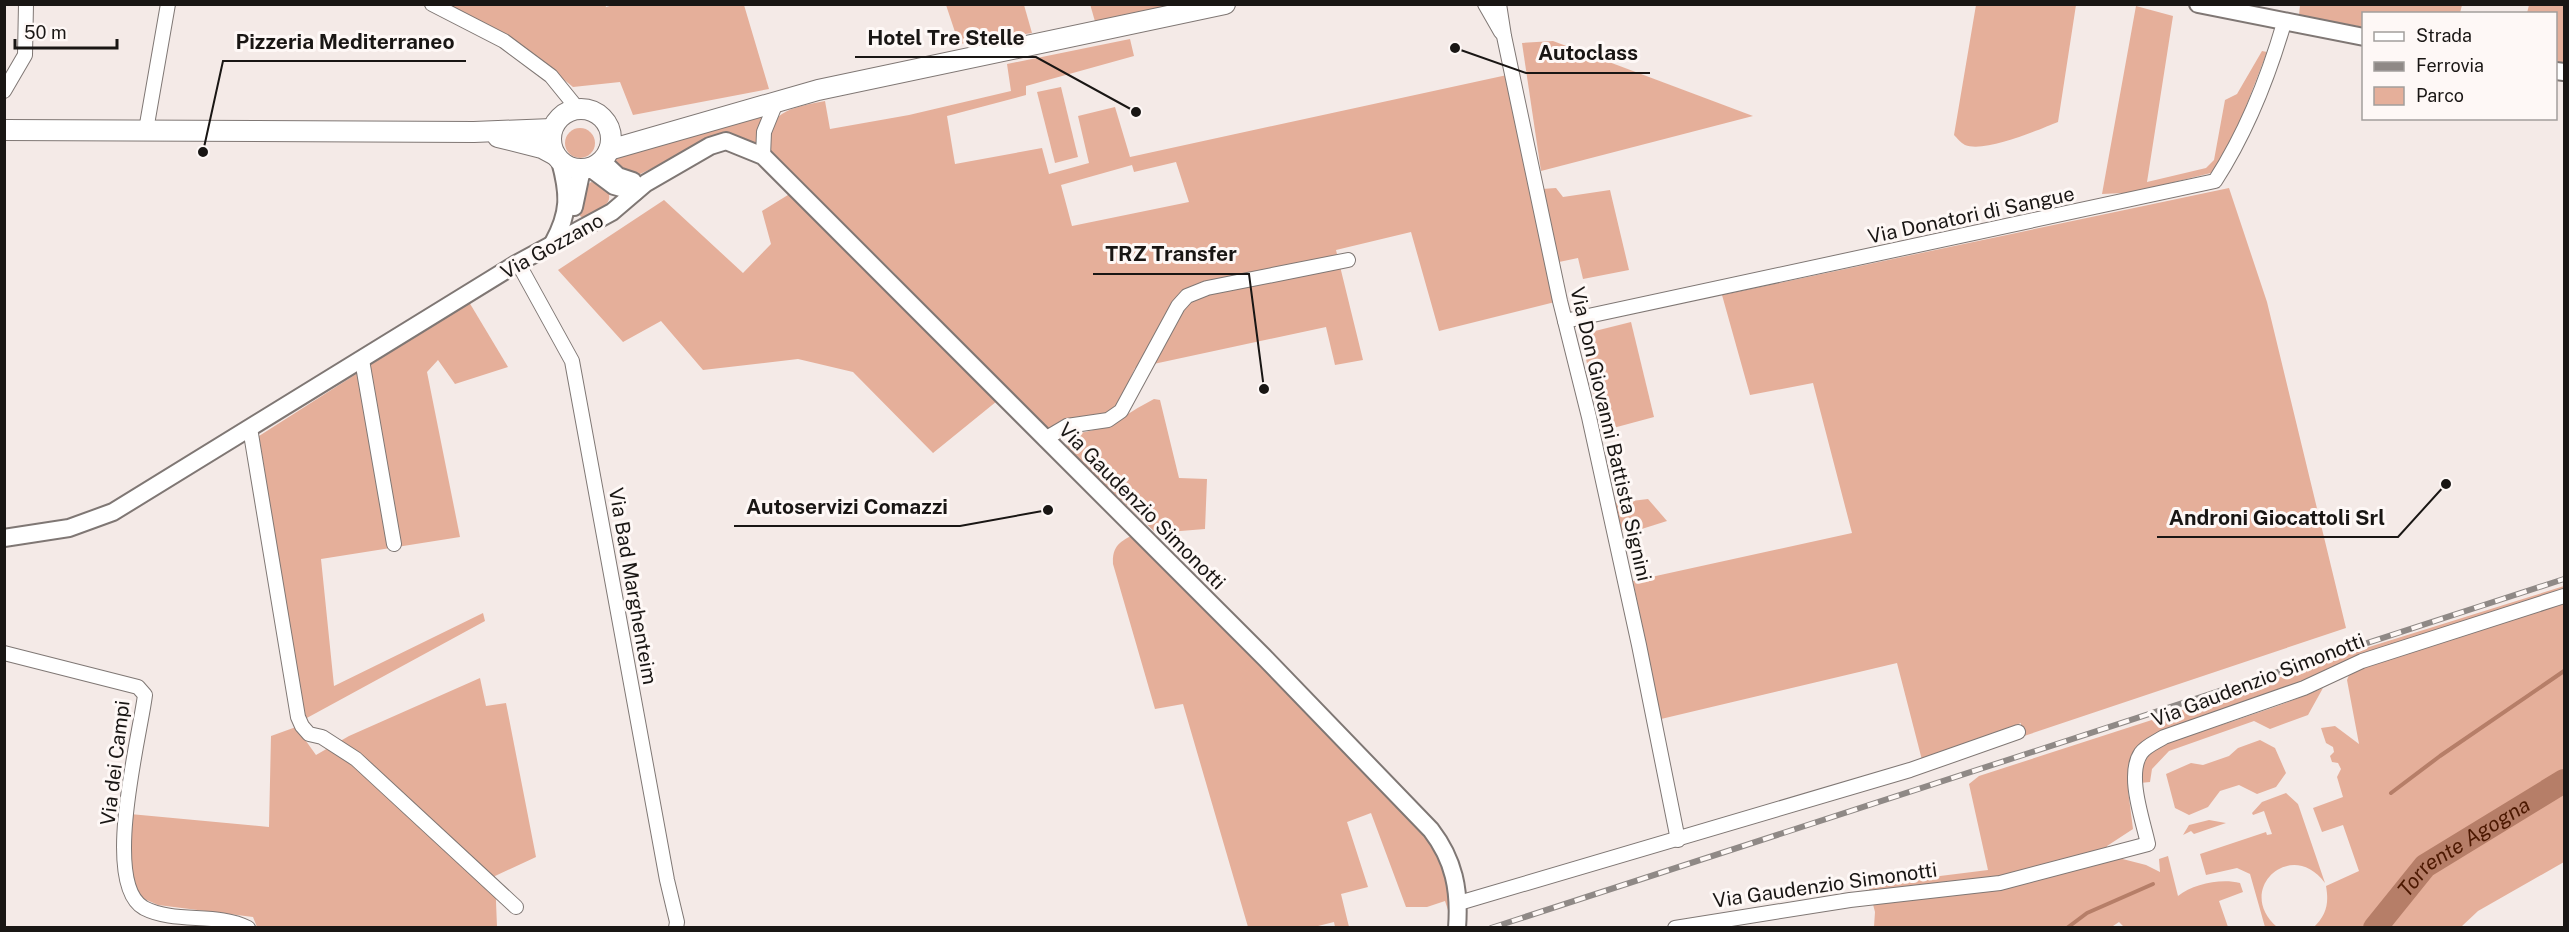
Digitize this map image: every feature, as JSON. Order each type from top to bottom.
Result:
[{"type":"main road","points":[[474,132],[542,148],[574,169],[666,132],[777,100],[1226,4]]},
{"type":"main road","points":[[557,158],[550,138],[552,129],[562,115],[577,108],[585,108],[600,115],[611,135],[596,162]]},
{"type":"main road","points":[[609,128],[640,133],[666,132]]},
{"type":"main road","points":[[4,129],[474,132],[552,129]]},
{"type":"street","points":[[4,91],[25,55],[26,4]]},
{"type":"street","points":[[147,130],[168,4]]},
{"type":"street","points":[[432,4],[504,41],[551,76],[577,108]]},
{"type":"street","name":"Via Don Giovanni Battista Signini","points":[[1485,4],[1504,36]]},
{"type":"street","name":"Via Don Giovanni Battista Signini","points":[[1500,4],[1504,36],[1565,321],[1589,417],[1634,622],[1678,840]]},
{"type":"street","points":[[2198,4],[2284,23],[2362,37]]},
{"type":"street","name":"Via Donatori di Sangue","points":[[1565,321],[2216,181],[2235,149],[2253,109],[2284,23]]},
{"type":"street","points":[[763,156],[764,132],[777,100]]},
{"type":"street","name":"Via Gozzano","points":[[4,538],[69,528],[113,512],[518,263],[612,212],[641,187],[710,146],[726,141],[742,147]]},
{"type":"street","name":"Via Gaudenzio Simonotti","points":[[742,147],[763,156],[1266,659],[1431,830],[1451,863],[1459,903],[1457,927]]},
{"type":"street","points":[[553,243],[563,225],[567,202],[567,189],[557,158]]},
{"type":"street","points":[[596,162],[614,186],[641,187]]},
{"type":"street","points":[[553,243],[567,231],[596,162]]},
{"type":"street","points":[[1045,440],[1067,426],[1108,420],[1121,411],[1178,306],[1187,296],[1207,288],[1348,260]]},
{"type":"street","name":"Via Bad Marghenteim","points":[[518,263],[572,361],[667,880],[677,922],[676,927]]},
{"type":"street","points":[[362,360],[394,544]]},
{"type":"street","points":[[250,428],[298,717],[302,726],[309,734],[322,736],[356,759],[516,907]]},
{"type":"street","name":"Via Gaudenzio Simonotti","points":[[1675,927],[1850,900],[2000,884],[2148,844],[2136,789],[2135,763],[2148,746],[2164,737],[2304,688],[2362,661],[2565,596]]},
{"type":"street","name":"Via dei Campi","points":[[4,653],[138,687],[145,695],[141,726],[130,768],[126,814],[126,879],[132,895],[143,907],[160,913],[216,920],[248,927]]},
{"type":"street","points":[[1459,903],[1910,770],[2018,732]]},
{"type":"green space","points":[[605,4],[606,7],[617,4],[744,5],[769,89],[633,115],[620,82],[573,87],[535,56],[441,5]]},
{"type":"green space","points":[[1090,4],[1197,5],[1096,25]]},
{"type":"green space","points":[[2300,4],[2462,5],[2460,12],[2362,12],[2362,27],[2299,15]]},
{"type":"green space","points":[[946,5],[1024,5],[1032,33],[959,44]]},
{"type":"green space","points":[[1976,5],[2076,5],[2058,122],[1985,146],[1965,145],[1954,135]]},
{"type":"green space","points":[[2529,5],[2564,5],[2564,63],[2557,61],[2557,12],[2527,12]]},
{"type":"green space","points":[[2136,6],[2173,16],[2147,182],[2206,168],[2214,160],[2225,100],[2237,94],[2262,51],[2267,52],[2228,153],[2211,173],[2146,189],[2146,192],[2102,194]]},
{"type":"green space","points":[[1130,39],[1134,56],[1026,86],[1026,95],[947,116],[955,164],[1042,148],[1049,174],[1089,163],[1078,116],[1115,107],[1130,157],[1507,75],[1555,302],[1439,331],[1411,232],[1336,250],[1363,360],[1335,365],[1326,327],[1135,368],[1119,403],[1104,416],[1062,420],[1043,432],[893,272],[769,151],[768,138],[771,127],[783,113],[792,109],[825,101],[830,129],[909,115],[1011,91],[1007,64]],"holes":[[[1176,162],[1189,202],[1072,226],[1061,185],[1132,165],[1134,172]]]},
{"type":"green space","points":[[1553,41],[1753,116],[1541,171],[1522,43]]},
{"type":"green space","points":[[1061,87],[1078,157],[1055,163],[1037,92]]},
{"type":"green space","points":[[765,110],[755,146],[713,139],[636,176],[631,176],[615,164],[616,158]]},
{"type":"green space","points":[[580,128],[590,133],[595,143],[590,153],[580,158],[570,153],[565,143],[570,133]]},
{"type":"green space","points":[[591,182],[605,185],[609,197],[608,202],[583,218],[580,216],[582,197]]},
{"type":"green space","points":[[1556,188],[1563,197],[1610,190],[1629,270],[1583,279],[1578,258],[1559,262],[1542,189]]},
{"type":"green space","points":[[2229,188],[2267,302],[2346,628],[2021,737],[2021,723],[1922,760],[1897,663],[1661,719],[1633,581],[1852,533],[1813,383],[1750,395],[1722,295]]},
{"type":"green space","points":[[796,190],[1002,397],[933,453],[853,372],[798,359],[703,370],[661,321],[623,342],[558,270],[664,200],[743,273],[771,244],[762,211]]},
{"type":"green space","points":[[469,302],[508,367],[455,384],[438,360],[427,372],[460,537],[321,559],[334,686],[483,613],[485,621],[305,719],[259,436]]},
{"type":"green space","points":[[1631,322],[1654,417],[1602,431],[1582,341],[1587,333]]},
{"type":"green space","points":[[1154,399],[1160,400],[1179,478],[1207,479],[1205,529],[1156,533],[1071,453],[1066,444],[1073,434],[1107,425]]},
{"type":"green space","points":[[1648,499],[1667,521],[1629,533],[1621,529],[1615,503]]},
{"type":"green space","points":[[1138,532],[1266,659],[1451,863],[1451,919],[1445,901],[1427,907],[1406,907],[1371,813],[1347,822],[1368,887],[1341,894],[1349,927],[1335,927],[1334,922],[1314,927],[1248,927],[1183,704],[1155,709],[1113,564],[1116,547]]},
{"type":"green space","points":[[2564,586],[2564,592],[2333,671],[2200,720],[2130,764],[2128,790],[2133,829],[2107,846],[2107,855],[2146,865],[2160,872],[2159,859],[2168,856],[2178,896],[2191,888],[2208,883],[2224,881],[2240,883],[2243,892],[2219,901],[2228,927],[2124,927],[2119,922],[2110,928],[1874,927],[1875,912],[1868,885],[1988,870],[1969,784],[1979,776],[2353,652]]},
{"type":"green space","points":[[2564,599],[2564,779],[2424,865],[2365,927],[2313,928],[2326,908],[2326,886],[2359,871],[2343,825],[2322,832],[2313,808],[2343,797],[2337,777],[2341,769],[2338,763],[2332,762],[2330,756],[2334,752],[2333,747],[2326,743],[2321,728],[2335,726],[2359,744],[2347,680],[2351,670]]},
{"type":"green space","points":[[480,678],[486,706],[506,703],[536,857],[495,876],[497,927],[257,927],[253,917],[158,905],[140,897],[131,867],[130,814],[269,827],[271,736],[296,727],[316,755],[349,736]]},
{"type":"green space","points":[[2323,688],[2308,715],[2270,729],[2254,721],[2169,751],[2152,769],[2150,782],[2140,783],[2145,754],[2151,749],[2281,705]]},
{"type":"green space","points":[[2260,740],[2275,748],[2286,773],[2276,787],[2257,794],[2239,785],[2220,791],[2208,807],[2189,815],[2175,808],[2166,774],[2191,763],[2203,765],[2229,756],[2238,748]]},
{"type":"green space","points":[[2564,782],[2564,862],[2478,911],[2461,927],[2369,927],[2426,867]]},
{"type":"green space","points":[[2286,793],[2298,804],[2325,883],[2311,870],[2297,865],[2284,867],[2272,874],[2264,885],[2262,898],[2265,913],[2277,927],[2265,927],[2250,874],[2237,868],[2206,875],[2200,854],[2266,832],[2267,835],[2272,834],[2264,811],[2253,815],[2252,813],[2262,802]]},
{"type":"green space","points":[[2209,820],[2226,823],[2194,834],[2191,831],[2183,835],[2189,825]]},
{"type":"waterway","points":[[2391,793],[2440,756],[2564,671]]},
{"type":"waterway","name":"Torrente Agogna","points":[[2375,928],[2425,866],[2564,781]]},
{"type":"waterway","points":[[2067,928],[2087,913],[2153,884]]},
{"type":"railway","points":[[1491,928],[2564,579]]},
{"type":"place","name":"Autoclass","points":[[1455,48]]},
{"type":"place","name":"Hotel Tre Stelle","points":[[1136,112]]},
{"type":"place","name":"Pizzeria Mediterraneo","points":[[203,152]]},
{"type":"place","name":"TRZ Transfer","points":[[1264,389]]},
{"type":"place","name":"Androni Giocattoli Srl","points":[[2446,484]]},
{"type":"place","name":"Autoservizi Comazzi","points":[[1048,510]]}]
